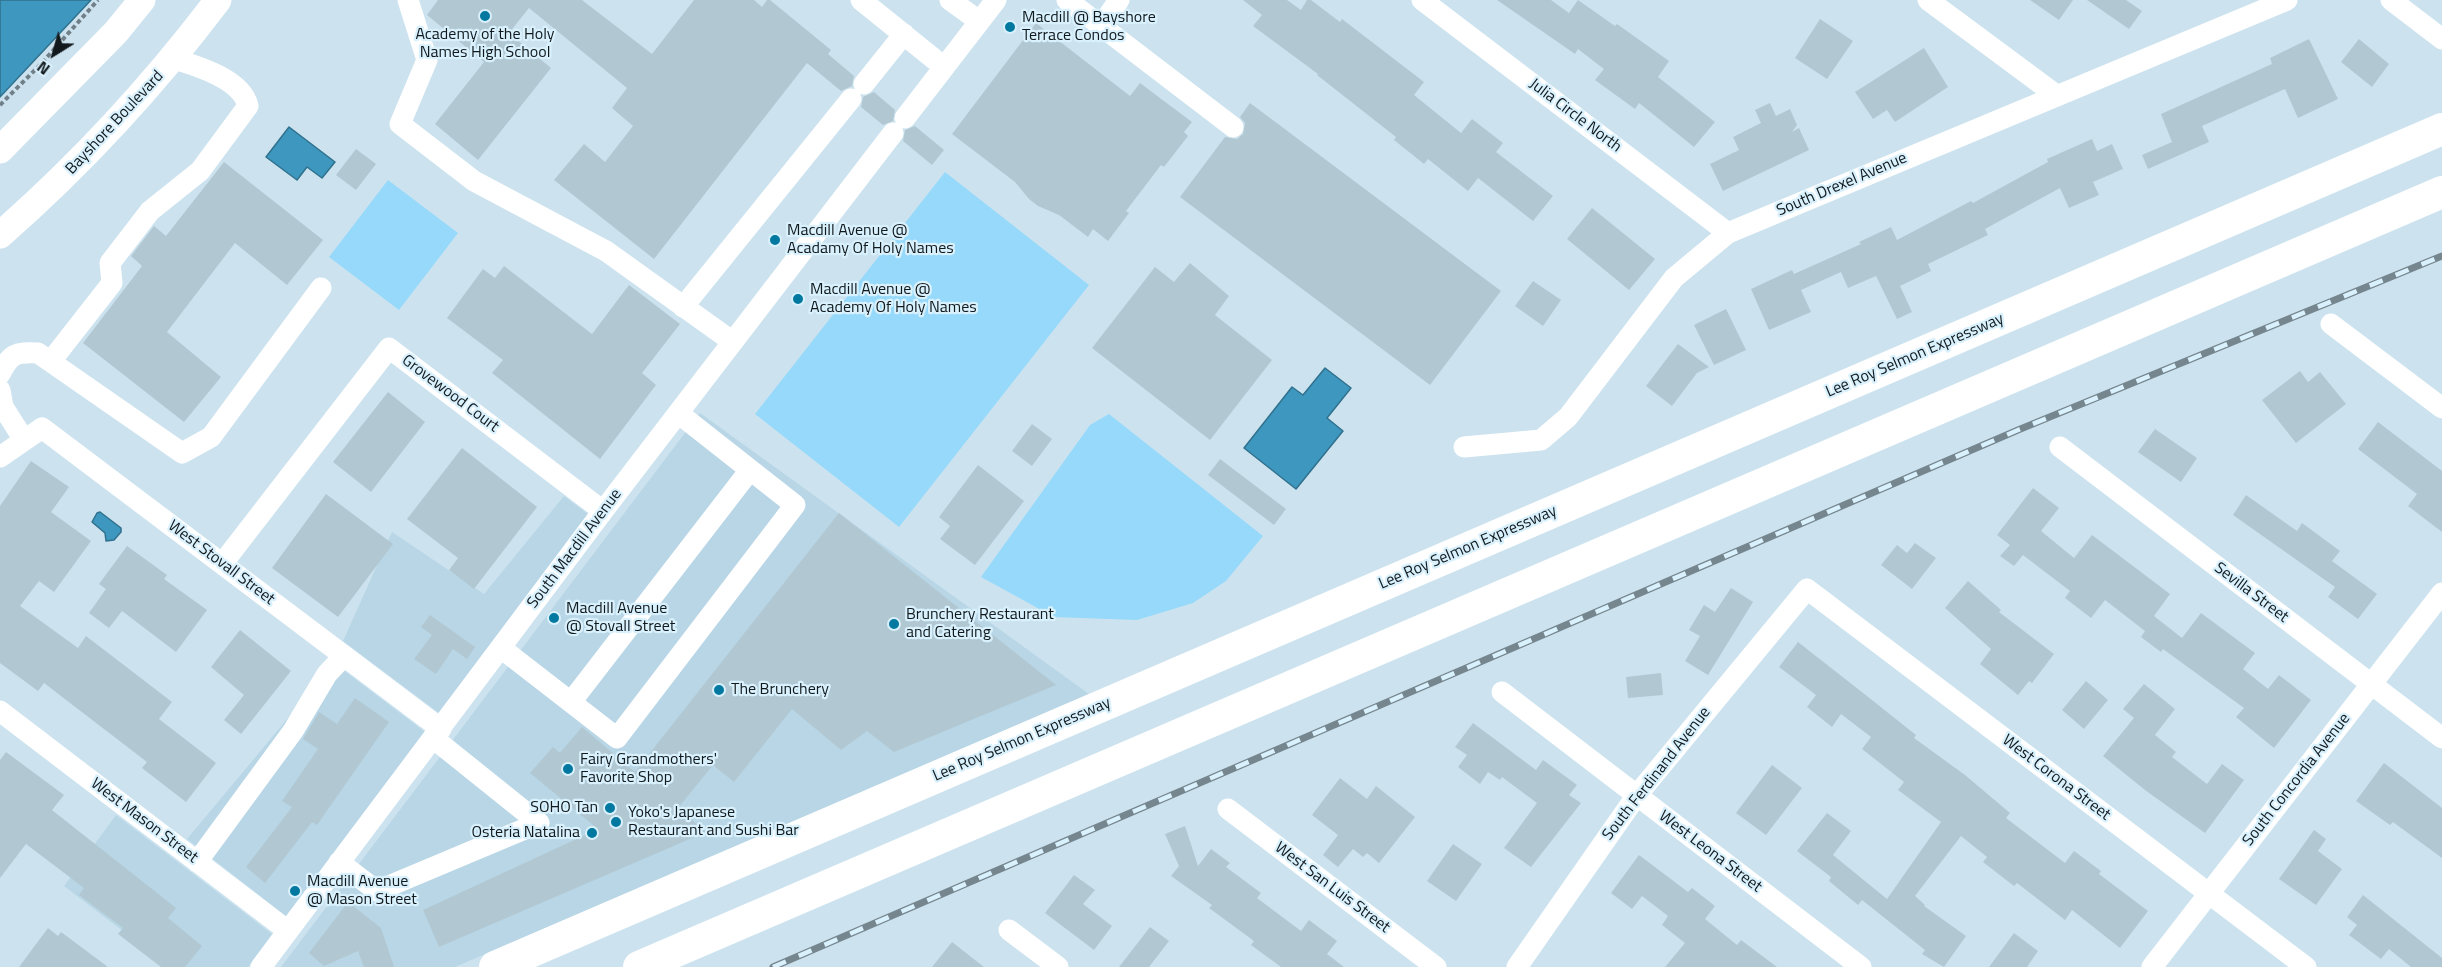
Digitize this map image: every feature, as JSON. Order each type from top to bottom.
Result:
[{"type":"highway","name":"Lee Roy Selmon Expressway","points":[[495,967],[2431,134]]},
{"type":"highway","points":[[639,967],[2442,192]]},
{"type":"main road","points":[[0,150],[116,32],[142,0]]},
{"type":"main road","name":"Bayshore Boulevard","points":[[0,235],[63,178],[109,132],[174,59],[218,0]]},
{"type":"street","points":[[408,0],[427,60],[400,124],[474,181],[606,251],[733,342]]},
{"type":"street","points":[[861,0],[944,67]]},
{"type":"street","points":[[952,0],[979,21]]},
{"type":"street","name":"South Macdill Avenue","points":[[261,967],[603,511],[996,0]]},
{"type":"street","points":[[1068,0],[1233,127]]},
{"type":"street","points":[[1101,26],[1119,0]]},
{"type":"street","name":"Julia Circle North","points":[[1422,0],[1728,233]]},
{"type":"street","points":[[1928,0],[2056,95]]},
{"type":"street","name":"South Drexel Avenue","points":[[1464,447],[1541,441],[1568,417],[1674,278],[1728,233],[2287,0]]},
{"type":"street","points":[[2391,0],[2442,39]]},
{"type":"street","points":[[684,306],[904,34]]},
{"type":"street","points":[[51,361],[112,283],[110,263],[150,211],[200,171],[248,106],[246,98],[215,72],[174,59]]},
{"type":"street","points":[[0,374],[7,360],[20,352],[38,353],[182,453],[211,437],[321,288]]},
{"type":"street","points":[[2331,324],[2442,408]]},
{"type":"street","name":"Grovewood Court","points":[[222,564],[390,348],[603,511]]},
{"type":"street","points":[[0,390],[3,407],[24,440]]},
{"type":"street","points":[[501,648],[617,738],[795,505],[678,413]]},
{"type":"street","name":"West Stovall Street","points":[[0,457],[42,428],[344,656],[539,823],[377,891],[339,862]]},
{"type":"street","name":"Sevilla Street","points":[[2060,447],[2442,738]]},
{"type":"street","points":[[571,702],[750,470]]},
{"type":"street","name":"South Ferdinand Avenue","points":[[1517,967],[1637,795],[1807,589]]},
{"type":"street","name":"West Corona Street","points":[[1807,589],[2306,967]]},
{"type":"street","name":"South Concordia Avenue","points":[[2152,967],[2442,593]]},
{"type":"street","points":[[197,862],[281,748],[327,674],[344,656]]},
{"type":"street","name":"West Leona Street","points":[[1503,692],[1861,967]]},
{"type":"street","name":"West Mason Street","points":[[0,711],[288,931]]},
{"type":"street","name":"West San Luis Street","points":[[1228,809],[1436,967]]},
{"type":"street","points":[[1010,930],[1058,967]]},
{"type":"path","points":[[0,105],[40,65],[98,0]]},
{"type":"shaded area","points":[[0,0],[91,0],[0,97]]},
{"type":"shaded area","points":[[289,127],[335,162],[322,178],[307,167],[297,180],[266,157]]},
{"type":"shaded area","points":[[945,172],[1089,285],[899,527],[755,414]]},
{"type":"shaded area","points":[[388,180],[458,233],[399,310],[329,257]]},
{"type":"shaded area","points":[[1325,368],[1351,388],[1327,418],[1343,431],[1296,489],[1244,448],[1292,387],[1303,395]]},
{"type":"shaded area","points":[[700,413],[1089,694],[455,967],[281,967]]},
{"type":"shaded area","points":[[1109,414],[1263,536],[1226,581],[1193,603],[1137,620],[1054,617],[981,577],[1090,425]]},
{"type":"shaded area","points":[[564,496],[588,514],[439,713],[343,641],[392,532],[484,594]]},
{"type":"shaded area","points":[[100,512],[121,528],[121,532],[114,540],[106,541],[105,533],[92,522]]},
{"type":"shaded area","points":[[334,663],[425,732],[286,916],[187,839]]},
{"type":"shaded area","points":[[116,815],[272,934],[248,967],[170,967],[64,886]]},
{"type":"building","points":[[438,0],[582,0],[652,54],[694,0],[754,0],[762,7],[767,0],[770,0],[831,50],[828,54],[854,76],[852,86],[841,91],[807,63],[654,259],[554,180],[584,144],[605,162],[633,126],[612,108],[627,88],[529,8],[509,33],[551,68],[478,160],[435,124],[484,62],[427,15]]},
{"type":"building","points":[[1243,0],[1287,0],[1301,10],[1307,0],[1311,0],[1340,22],[1342,19],[1424,82],[1414,95],[1461,133],[1472,119],[1503,143],[1496,152],[1553,196],[1533,221],[1478,178],[1468,191],[1428,159],[1424,164],[1394,140],[1396,137],[1318,74],[1253,26],[1262,15]]},
{"type":"building","points":[[1497,0],[1551,0],[1569,13],[1578,0],[1669,61],[1658,77],[1715,122],[1694,147],[1639,103],[1635,109],[1595,80],[1604,69],[1578,49],[1575,54]]},
{"type":"building","points":[[2030,0],[2073,0],[2059,20]]},
{"type":"building","points":[[2087,0],[2126,0],[2142,11],[2129,29]]},
{"type":"building","points":[[1820,19],[1853,41],[1827,79],[1795,58]]},
{"type":"building","points":[[1036,23],[1130,96],[1140,83],[1192,122],[1184,132],[1188,136],[1164,167],[1161,165],[1126,211],[1129,213],[1108,241],[1093,229],[1088,237],[1059,215],[1038,206],[1015,182],[952,134]]},
{"type":"building","points":[[2309,39],[2338,99],[2298,118],[2285,89],[2202,126],[2209,142],[2148,169],[2142,155],[2172,142],[2161,114],[2272,64],[2270,58]]},
{"type":"building","points":[[2359,39],[2389,64],[2372,87],[2341,62]]},
{"type":"building","points":[[1924,48],[1948,87],[1895,122],[1887,110],[1873,119],[1855,92]]},
{"type":"building","points":[[874,92],[895,110],[893,121],[883,125],[861,107],[863,97]]},
{"type":"building","points":[[1250,103],[1501,291],[1430,385],[1180,197],[1225,137],[1237,139],[1243,134],[1245,123],[1240,117]]},
{"type":"building","points":[[1770,103],[1776,116],[1790,109],[1797,125],[1792,132],[1799,128],[1809,150],[1723,191],[1710,164],[1739,150],[1733,137],[1761,123],[1755,110]]},
{"type":"building","points":[[915,126],[944,150],[932,165],[903,141],[905,130]]},
{"type":"building","points":[[2092,139],[2097,151],[2112,144],[2123,169],[2093,182],[2099,195],[2069,208],[2060,188],[1985,229],[1988,235],[1928,264],[1931,271],[1900,286],[1912,312],[1897,319],[1876,276],[1848,288],[1841,272],[1801,290],[1811,312],[1769,330],[1751,289],[1792,270],[1794,274],[1861,244],[1859,242],[1891,227],[1897,240],[1971,201],[1973,203],[2048,162],[2047,159]]},
{"type":"building","points":[[356,149],[376,164],[356,190],[336,175]]},
{"type":"building","points":[[224,162],[323,240],[287,285],[235,243],[167,332],[221,377],[184,422],[83,343],[142,266],[131,256],[154,226],[166,236]]},
{"type":"building","points":[[1592,208],[1655,259],[1629,290],[1567,239]]},
{"type":"building","points":[[1190,263],[1229,296],[1215,315],[1272,360],[1210,440],[1092,348],[1155,267],[1174,282]]},
{"type":"building","points":[[504,266],[592,334],[629,285],[680,324],[642,373],[656,385],[600,459],[492,373],[503,360],[447,318],[483,269],[495,278]]},
{"type":"building","points":[[1533,281],[1561,300],[1543,326],[1515,306]]},
{"type":"building","points":[[1726,309],[1746,350],[1714,365],[1694,325]]},
{"type":"building","points":[[1678,344],[1709,367],[1697,373],[1672,406],[1646,386]]},
{"type":"building","points":[[2300,371],[2308,382],[2320,372],[2346,404],[2296,443],[2262,400]]},
{"type":"building","points":[[388,392],[425,422],[371,492],[333,462]]},
{"type":"building","points":[[2378,422],[2442,471],[2442,532],[2408,506],[2417,494],[2358,449]]},
{"type":"building","points":[[1032,424],[1052,439],[1032,466],[1012,451]]},
{"type":"building","points":[[2155,429],[2197,458],[2181,482],[2138,452]]},
{"type":"building","points":[[462,448],[537,507],[474,589],[449,570],[458,558],[407,519]]},
{"type":"building","points":[[1220,459],[1286,509],[1274,525],[1208,475]]},
{"type":"building","points":[[31,461],[69,487],[51,512],[91,541],[54,592],[39,581],[20,606],[78,648],[86,636],[172,702],[159,719],[216,763],[186,802],[142,768],[147,762],[44,683],[38,691],[0,663],[0,506]]},
{"type":"building","points":[[978,465],[1024,501],[975,565],[940,539],[950,526],[939,517]]},
{"type":"building","points":[[2033,488],[2059,508],[2041,531],[2074,558],[2092,535],[2170,594],[2154,616],[2182,638],[2201,613],[2255,653],[2243,669],[2268,689],[2279,675],[2311,700],[2274,748],[2236,717],[2244,708],[2163,649],[2161,652],[2141,637],[2145,631],[2105,600],[2091,618],[2065,598],[2070,591],[2023,555],[2014,566],[2000,556],[2010,545],[1997,535]]},
{"type":"building","points":[[326,494],[393,544],[338,617],[272,568]]},
{"type":"building","points":[[2246,495],[2297,531],[2302,523],[2340,551],[2332,561],[2377,594],[2358,619],[2328,597],[2335,587],[2233,515]]},
{"type":"building","points":[[839,513],[1056,685],[894,752],[867,731],[841,750],[792,709],[734,782],[713,765],[678,808],[706,832],[439,947],[423,910],[598,829],[530,773],[553,747],[560,753],[582,727],[635,772]]},
{"type":"building","points":[[1915,543],[1936,558],[1912,589],[1881,565],[1897,545],[1907,553]]},
{"type":"building","points":[[127,546],[167,575],[164,579],[207,610],[176,652],[122,611],[109,628],[89,613],[106,589],[99,584]]},
{"type":"building","points":[[1968,581],[2001,610],[1999,612],[2054,654],[2032,683],[2029,681],[2018,695],[1980,664],[1991,649],[1945,608]]},
{"type":"building","points":[[1731,588],[1753,602],[1708,675],[1685,661],[1700,636],[1689,630],[1704,605],[1715,612]]},
{"type":"building","points":[[430,615],[475,647],[467,659],[453,649],[436,674],[414,659],[432,635],[421,627]]},
{"type":"building","points":[[240,630],[291,671],[241,734],[224,720],[244,695],[211,667]]},
{"type":"building","points":[[1798,642],[1916,735],[1914,738],[1965,775],[2010,813],[2006,818],[2065,863],[2074,851],[2101,871],[2099,874],[2148,911],[2120,948],[2072,910],[2065,920],[2017,883],[2014,886],[1983,862],[1987,857],[1961,836],[1915,896],[1924,906],[1966,936],[1944,967],[1922,954],[1925,950],[1862,900],[1858,905],[1829,881],[1831,877],[1797,851],[1827,813],[1851,831],[1833,855],[1887,899],[1941,822],[1898,790],[1904,782],[1862,749],[1871,737],[1841,714],[1832,727],[1807,707],[1816,695],[1779,667]]},
{"type":"building","points":[[1661,673],[1663,695],[1628,698],[1626,677]]},
{"type":"building","points":[[2086,681],[2108,700],[2084,729],[2062,710]]},
{"type":"building","points":[[2144,684],[2175,709],[2155,735],[2176,752],[2172,757],[2207,784],[2222,764],[2244,780],[2205,833],[2145,790],[2103,756],[2134,718],[2123,709]]},
{"type":"building","points":[[355,698],[389,722],[317,825],[312,822],[265,883],[246,867],[292,807],[282,801],[318,749],[303,739],[319,712],[337,724]]},
{"type":"building","points":[[1473,723],[1536,770],[1543,760],[1577,785],[1569,795],[1581,803],[1531,867],[1504,848],[1537,803],[1502,777],[1500,780],[1488,772],[1480,784],[1458,767],[1467,755],[1455,747]]},
{"type":"building","points":[[6,752],[64,795],[52,810],[176,908],[168,918],[202,946],[185,967],[161,967],[118,934],[123,928],[79,895],[84,888],[26,844],[0,878],[0,760]]},
{"type":"building","points":[[2384,763],[2442,808],[2442,858],[2393,822],[2390,825],[2356,801]]},
{"type":"building","points":[[1772,765],[1802,788],[1766,835],[1736,813]]},
{"type":"building","points":[[1340,778],[1367,799],[1376,786],[1415,817],[1379,863],[1367,853],[1363,857],[1353,849],[1338,867],[1323,855],[1338,835],[1312,815]]},
{"type":"building","points":[[1185,826],[1198,866],[1211,849],[1230,863],[1226,867],[1261,893],[1257,898],[1301,931],[1309,920],[1337,941],[1327,954],[1344,967],[1281,967],[1251,945],[1254,941],[1209,908],[1212,905],[1171,876],[1179,866],[1165,834]]},
{"type":"building","points":[[2314,830],[2326,839],[2318,851],[2342,869],[2316,905],[2279,879]]},
{"type":"building","points":[[1453,844],[1482,864],[1456,901],[1427,881]]},
{"type":"building","points":[[1639,855],[1688,892],[1692,888],[1715,906],[1705,919],[1737,945],[1741,940],[1777,967],[1665,967],[1685,943],[1662,925],[1668,916],[1642,896],[1632,909],[1611,893]]},
{"type":"building","points":[[1074,875],[1095,890],[1083,904],[1112,926],[1094,950],[1045,913]]},
{"type":"building","points":[[2363,895],[2442,958],[2442,967],[2411,967],[2389,949],[2381,959],[2349,935],[2357,925],[2347,917]]},
{"type":"building","points":[[348,902],[381,928],[394,967],[364,967],[358,951],[324,966],[309,953]]},
{"type":"building","points":[[1150,927],[1169,941],[1149,967],[1119,967]]},
{"type":"building","points":[[48,928],[58,936],[61,932],[108,967],[19,967]]},
{"type":"building","points":[[2014,933],[2038,951],[2027,967],[1989,967]]},
{"type":"building","points":[[952,942],[984,967],[932,967]]},
{"type":"railway","points":[[773,967],[2018,430],[2442,256]]},
{"type":"place","name":"Academy of the Holy Names High School","points":[[485,16]]},
{"type":"place","name":"Macdill @ Bayshore Terrace Condos","points":[[1010,27]]},
{"type":"place","name":"Macdill Avenue @ Acadamy Of Holy Names","points":[[775,240]]},
{"type":"place","name":"Macdill Avenue @ Academy Of Holy Names","points":[[798,299]]},
{"type":"place","name":"Macdill Avenue @ Stovall Street","points":[[554,618]]},
{"type":"place","name":"Brunchery Restaurant and Catering","points":[[894,624]]},
{"type":"place","name":"The Brunchery","points":[[719,690]]},
{"type":"place","name":"Fairy Grandmothers' Favorite Shop","points":[[568,769]]},
{"type":"place","name":"SOHO Tan","points":[[610,808]]},
{"type":"place","name":"Yoko's Japanese Restaurant and Sushi Bar","points":[[616,822]]},
{"type":"place","name":"Osteria Natalina","points":[[592,833]]},
{"type":"place","name":"Macdill Avenue @ Mason Street","points":[[295,891]]}]
